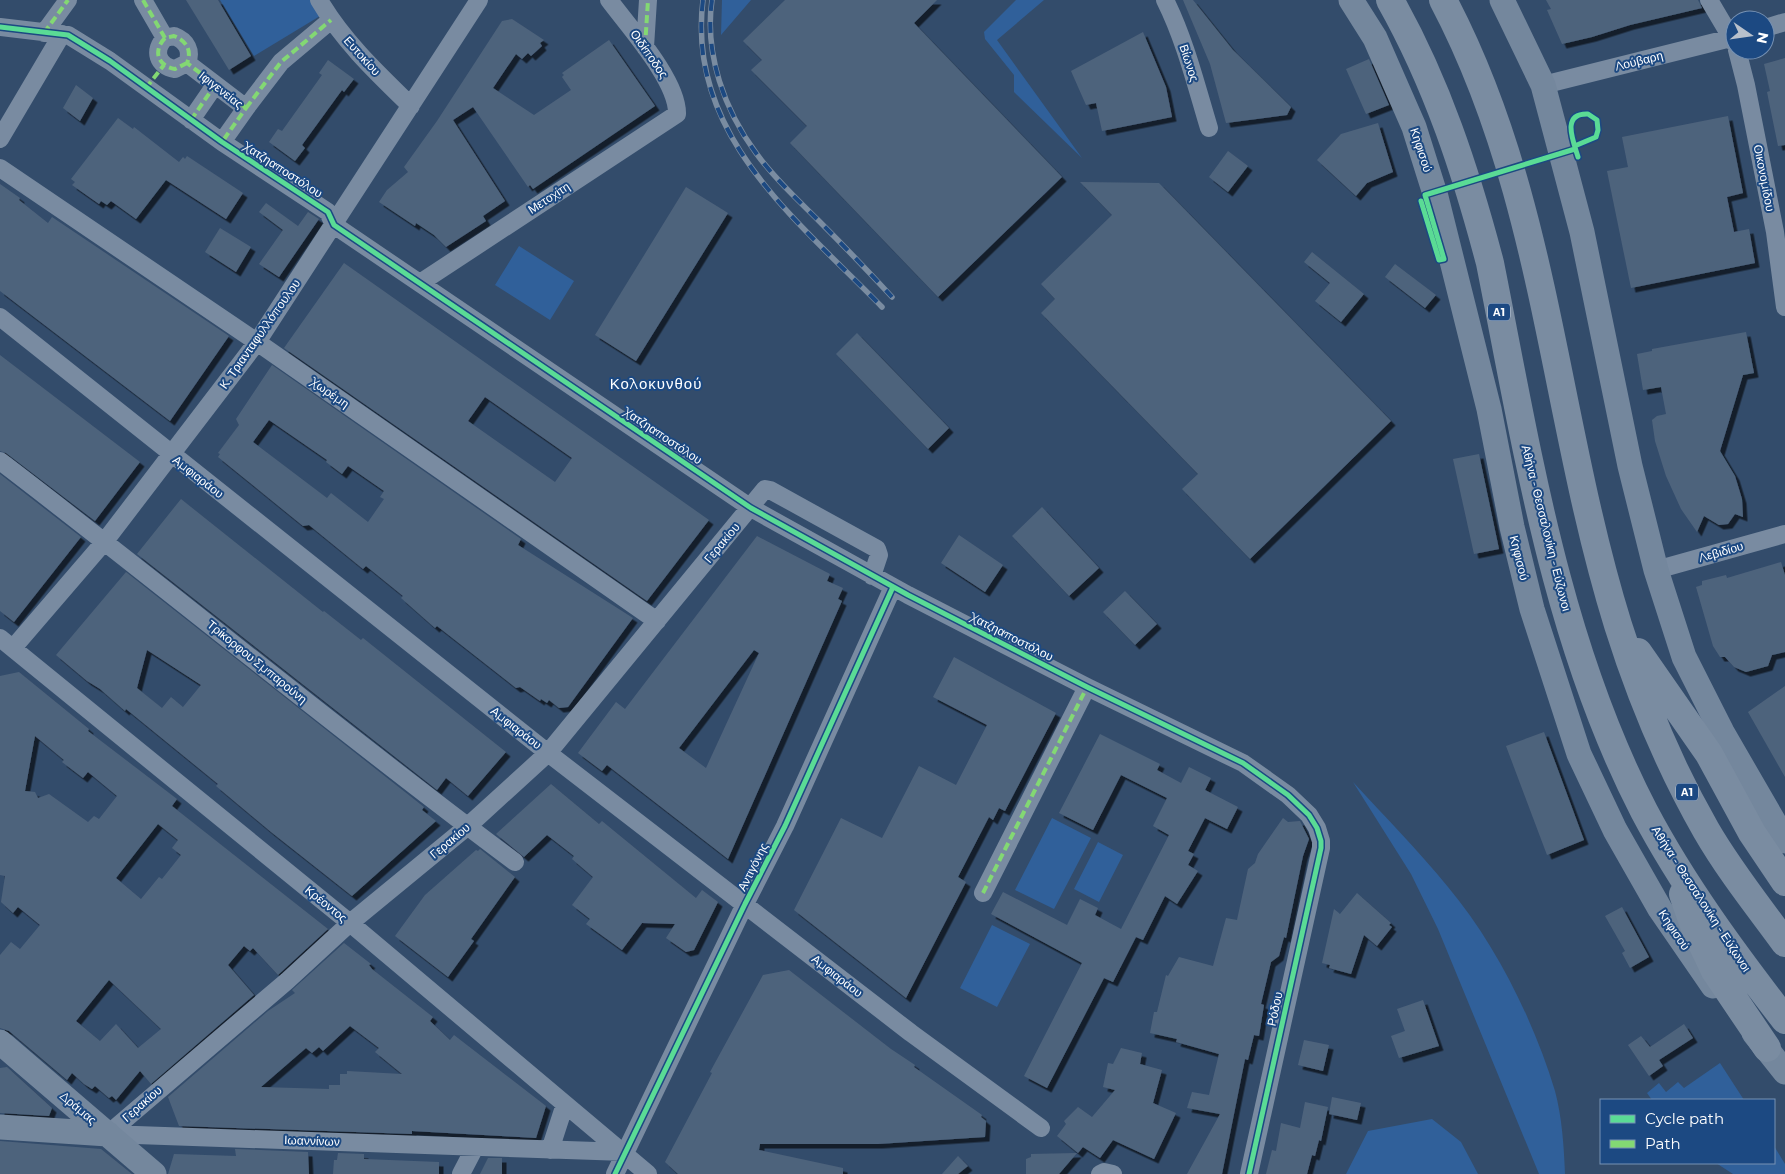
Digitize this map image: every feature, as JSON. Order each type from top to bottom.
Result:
[{"type":"highway","name":"Αθήνα - Θεσσαλονίκη - Εύζωνοι","points":[[1390,0],[1417,50],[1451,130],[1479,222],[1490,263],[1536,496],[1576,645],[1591,690],[1623,767],[1668,853],[1753,979],[1785,1020]]},
{"type":"highway","name":"Α1","points":[[1443,0],[1458,27],[1495,116],[1523,206],[1534,250],[1582,487],[1618,625],[1650,711],[1706,830],[1732,870],[1785,943]]},
{"type":"highway","points":[[1618,625],[1710,754],[1752,833],[1785,882]]},
{"type":"highway","points":[[1668,853],[1696,931],[1716,971],[1767,1048]]},
{"type":"main road","name":"Κηφισού","points":[[1351,0],[1375,38],[1414,127],[1436,197],[1489,410],[1512,528],[1532,609],[1579,754],[1615,830],[1660,910],[1709,981],[1767,1048],[1785,1072]]},
{"type":"main road","points":[[1502,0],[1543,85],[1582,232],[1630,466],[1656,570],[1684,657],[1722,732],[1785,841]]},
{"type":"main road","name":"Δράμας","points":[[0,1042],[154,1174]]},
{"type":"main road","name":"Ιωαννίνων","points":[[0,1127],[108,1134]]},
{"type":"street","points":[[44,33],[68,0]]},
{"type":"street","points":[[143,0],[165,38],[157,51],[158,60],[164,65],[175,68],[187,63]]},
{"type":"street","name":"Ευτοκίου","points":[[319,0],[331,20],[365,61],[411,106]]},
{"type":"street","name":"Κ. Τριανταφυλλόπουλου","points":[[3,642],[105,541],[172,456],[257,342],[479,0]]},
{"type":"street","name":"Οιδίποδος","points":[[609,0],[670,86],[678,104],[677,114]]},
{"type":"street","points":[[644,47],[648,0]]},
{"type":"street","name":"Βίωνος","points":[[1165,0],[1175,20],[1209,128]]},
{"type":"street","name":"Οικονομίδου","points":[[1709,0],[1725,26]]},
{"type":"street","points":[[246,108],[281,62],[331,20]]},
{"type":"street","name":"Χατζηαποστόλου","points":[[0,27],[68,35],[102,56],[222,142],[328,212],[334,225],[751,508],[892,587],[1087,687],[1243,763],[1288,795],[1309,815],[1317,828],[1321,848]]},
{"type":"street","points":[[0,139],[62,34]]},
{"type":"street","name":"Ιφιγενείας","points":[[165,38],[174,36],[185,44],[190,52],[187,63],[246,108],[222,142]]},
{"type":"street","name":"Λούβαρη","points":[[1543,85],[1725,44]]},
{"type":"street","name":"Οικονομίδου","points":[[1740,60],[1780,230],[1785,307]]},
{"type":"street","points":[[146,88],[164,65]]},
{"type":"street","points":[[191,120],[215,85]]},
{"type":"street","name":"Μετοχίτη","points":[[420,283],[677,114]]},
{"type":"street","name":"Χωρέμη","points":[[0,168],[257,342],[657,621]]},
{"type":"street","name":"Αμφιαράου","points":[[0,317],[548,754],[911,1033],[1041,1128]]},
{"type":"street","name":"Τρίκορφου Σμπαρούνη","points":[[0,461],[105,541],[314,708],[515,862]]},
{"type":"street","name":"Γερακίου","points":[[108,1134],[287,981],[350,923],[468,826],[548,754],[765,489],[877,548],[879,555],[872,576]]},
{"type":"street","name":"Λεβιδίου","points":[[1656,570],[1785,534]]},
{"type":"street","name":"Αντιγόνης","points":[[616,1174],[745,904],[785,826],[892,587]]},
{"type":"street","name":"Κρέοντος","points":[[3,642],[350,923],[565,1104],[625,1152],[648,1174]]},
{"type":"street","points":[[983,893],[1087,687]]},
{"type":"street","name":"Ρόδου","points":[[1249,1174],[1321,848]]},
{"type":"street","points":[[550,1150],[565,1104]]},
{"type":"street","name":"Ιωαννίνων","points":[[108,1134],[625,1152]]},
{"type":"street","points":[[461,1174],[475,1147]]},
{"type":"shaded area","points":[[220,0],[311,0],[320,16],[254,56]]},
{"type":"shaded area","points":[[722,0],[751,0],[721,35]]},
{"type":"shaded area","points":[[1016,0],[1044,0],[997,40],[1082,158],[1014,92],[1014,75],[985,39],[984,32]]},
{"type":"shaded area","points":[[519,246],[574,281],[550,320],[495,285]]},
{"type":"shaded area","points":[[1353,782],[1448,887],[1482,933],[1497,958],[1536,1037],[1555,1091],[1562,1132],[1565,1174],[1539,1174],[1438,929],[1411,874]]},
{"type":"shaded area","points":[[1052,818],[1091,838],[1054,909],[1015,890]]},
{"type":"shaded area","points":[[1098,842],[1123,855],[1099,902],[1074,889]]},
{"type":"shaded area","points":[[992,925],[1030,944],[997,1007],[960,988]]},
{"type":"shaded area","points":[[1720,1063],[1743,1099],[1651,1099],[1647,1093],[1659,1083],[1666,1092],[1678,1082],[1684,1088]]},
{"type":"shaded area","points":[[1432,1119],[1461,1142],[1478,1174],[1346,1174],[1368,1131]]},
{"type":"shaded area","points":[[1775,1148],[1785,1164],[1785,1174],[1733,1174],[1718,1164],[1775,1164]]},
{"type":"building","points":[[186,0],[218,0],[251,56],[229,70]]},
{"type":"building","points":[[785,0],[937,0],[914,23],[1062,177],[938,297],[790,143],[807,126],[751,70],[762,60],[743,41]]},
{"type":"building","points":[[1183,0],[1193,0],[1233,50],[1291,107],[1287,115],[1226,123],[1210,64]]},
{"type":"building","points":[[1546,0],[1698,0],[1702,8],[1562,44],[1547,10],[1551,9]]},
{"type":"building","points":[[512,19],[544,40],[540,43],[542,46],[531,56],[528,53],[522,59],[516,54],[493,88],[534,115],[571,90],[562,77],[564,75],[562,73],[609,40],[655,106],[533,189],[530,185],[528,187],[473,107],[453,120],[505,201],[483,216],[486,221],[446,247],[434,235],[416,223],[415,226],[379,202],[387,190],[408,172],[404,167],[437,121],[502,21]]},
{"type":"building","points":[[1143,32],[1166,87],[1172,117],[1102,131],[1096,103],[1086,105],[1071,71]]},
{"type":"building","points":[[1785,58],[1785,145],[1778,146],[1767,92],[1770,91],[1764,64]]},
{"type":"building","points":[[1369,59],[1389,105],[1366,114],[1346,69]]},
{"type":"building","points":[[328,60],[354,79],[344,92],[342,90],[302,145],[305,148],[295,161],[269,142],[278,129],[282,131],[322,75],[319,73]]},
{"type":"building","points":[[76,85],[93,98],[80,121],[63,108]]},
{"type":"building","points":[[1728,116],[1743,193],[1727,197],[1734,232],[1749,229],[1755,263],[1631,288],[1607,171],[1628,167],[1622,137]]},
{"type":"building","points":[[118,118],[133,129],[134,127],[179,162],[183,157],[185,159],[187,156],[243,193],[226,219],[166,180],[136,219],[111,201],[107,205],[101,201],[99,204],[72,185],[75,182],[71,179]]},
{"type":"building","points":[[1378,123],[1393,172],[1367,183],[1356,196],[1317,160],[1341,134]]},
{"type":"building","points":[[1228,151],[1248,166],[1228,192],[1209,177]]},
{"type":"building","points":[[1080,182],[1159,183],[1391,421],[1250,559],[1182,489],[1198,474],[1041,313],[1055,299],[1041,284],[1112,215]]},
{"type":"building","points":[[0,184],[20,198],[19,200],[48,223],[52,217],[229,336],[170,421],[0,291]]},
{"type":"building","points":[[686,187],[728,213],[636,361],[595,335]]},
{"type":"building","points":[[266,203],[298,226],[308,212],[319,219],[279,277],[259,264],[283,230],[259,212]]},
{"type":"building","points":[[220,228],[251,247],[236,272],[205,252]]},
{"type":"building","points":[[1312,252],[1364,294],[1341,322],[1315,301],[1330,283],[1304,262]]},
{"type":"building","points":[[344,263],[709,520],[647,601],[284,348]],"holes":[[[485,397],[572,458],[555,482],[468,421]]]},
{"type":"building","points":[[1395,264],[1436,295],[1425,308],[1385,277]]},
{"type":"building","points":[[1746,332],[1754,373],[1743,375],[1720,451],[1735,476],[1742,499],[1743,517],[1735,514],[1728,524],[1719,525],[1704,516],[1697,532],[1681,509],[1666,476],[1655,441],[1652,420],[1657,416],[1666,414],[1661,387],[1643,390],[1637,354],[1652,351],[1652,349]]},
{"type":"building","points":[[857,333],[949,428],[928,449],[836,354]]},
{"type":"building","points":[[0,355],[140,462],[95,521],[6,453],[0,451]]},
{"type":"building","points":[[272,365],[521,539],[518,545],[633,618],[568,707],[559,708],[549,700],[547,703],[541,699],[540,701],[520,687],[516,688],[437,626],[435,628],[401,598],[403,596],[366,566],[363,569],[309,525],[303,526],[218,457],[220,454],[218,453],[239,425],[236,419]],"holes":[[[269,420],[327,460],[326,462],[342,474],[348,466],[384,491],[380,497],[384,499],[368,522],[331,493],[327,498],[253,442]]]},
{"type":"building","points":[[1479,454],[1499,549],[1474,554],[1453,459]]},
{"type":"building","points":[[0,474],[81,537],[14,622],[0,611]]},
{"type":"building","points":[[181,499],[323,612],[361,640],[363,638],[506,752],[468,796],[446,778],[437,790],[137,554]]},
{"type":"building","points":[[1042,507],[1099,568],[1069,596],[1012,536]]},
{"type":"building","points":[[959,535],[1003,565],[985,592],[941,563]]},
{"type":"building","points":[[757,536],[830,574],[827,581],[843,588],[838,599],[842,601],[728,859],[607,765],[602,771],[578,753],[616,702],[625,709]],"holes":[[[754,650],[759,653],[706,768],[679,748]]]},
{"type":"building","points":[[1781,562],[1785,575],[1785,652],[1772,655],[1768,666],[1746,672],[1734,667],[1725,657],[1720,657],[1713,646],[1696,587],[1702,585],[1702,581],[1726,575],[1727,578]]},
{"type":"building","points":[[126,572],[424,807],[422,810],[436,821],[352,896],[271,832],[216,786],[218,784],[126,709],[125,711],[56,655]],"holes":[[[147,650],[201,685],[183,707],[171,697],[162,708],[137,688]]]},
{"type":"building","points":[[1125,591],[1157,624],[1135,645],[1103,612]]},
{"type":"building","points":[[954,657],[1056,713],[1005,811],[999,808],[993,820],[989,817],[958,877],[966,882],[906,998],[794,910],[841,818],[882,838],[919,766],[956,785],[987,725],[933,697]]},
{"type":"building","points":[[19,672],[89,729],[88,731],[177,799],[172,806],[328,929],[278,975],[253,948],[250,951],[244,946],[228,965],[254,995],[151,1084],[140,1071],[116,1100],[112,1096],[109,1098],[95,1086],[92,1089],[72,1073],[67,1080],[9,1031],[0,1028],[0,955],[11,942],[20,949],[40,925],[18,907],[13,913],[1,902],[5,876],[0,875],[0,676]],"holes":[[[35,736],[64,760],[62,762],[83,778],[88,772],[117,796],[99,819],[94,816],[88,822],[49,794],[38,798],[35,792],[25,791]],[[158,824],[178,840],[172,848],[181,855],[162,879],[159,877],[141,899],[116,878]],[[109,980],[161,1029],[138,1048],[116,1024],[100,1041],[76,1021]]]},
{"type":"building","points":[[1785,686],[1785,777],[1748,712]]},
{"type":"building","points":[[1544,732],[1584,840],[1547,855],[1506,746]]},
{"type":"building","points":[[1100,734],[1160,764],[1157,770],[1181,783],[1189,767],[1211,778],[1205,790],[1238,807],[1227,829],[1205,818],[1188,851],[1194,854],[1188,865],[1198,871],[1177,904],[1165,896],[1143,940],[1136,937],[1113,982],[1104,978],[1047,1088],[1024,1076],[1082,963],[991,914],[1003,892],[1067,925],[1080,899],[1098,908],[1095,915],[1121,929],[1169,835],[1153,826],[1167,798],[1121,775],[1093,830],[1059,813]]},
{"type":"building","points":[[551,784],[599,824],[602,821],[696,898],[702,890],[718,902],[694,950],[686,952],[666,938],[675,924],[642,923],[622,950],[586,924],[590,919],[572,905],[593,877],[572,859],[574,856],[547,835],[524,857],[496,834]]},
{"type":"building","points":[[1283,818],[1288,822],[1300,821],[1309,839],[1303,856],[1286,938],[1284,937],[1279,956],[1271,962],[1261,1004],[1264,1005],[1259,1036],[1254,1035],[1248,1060],[1245,1059],[1222,1174],[1187,1174],[1220,1114],[1187,1108],[1192,1092],[1209,1095],[1219,1054],[1176,1042],[1177,1039],[1150,1033],[1154,1012],[1157,1012],[1166,975],[1168,976],[1179,957],[1213,966],[1226,918],[1237,920],[1248,869],[1255,863],[1258,854]]},
{"type":"building","points":[[480,849],[515,877],[471,939],[474,941],[448,977],[395,936],[425,895],[476,850]]},
{"type":"building","points":[[1357,893],[1391,923],[1389,925],[1392,927],[1377,946],[1364,935],[1351,974],[1329,968],[1330,965],[1322,963],[1334,909],[1340,914]]},
{"type":"building","points":[[1622,907],[1649,957],[1630,968],[1622,953],[1625,951],[1605,916]]},
{"type":"building","points":[[344,943],[371,964],[369,965],[372,969],[433,1017],[430,1021],[450,1040],[454,1035],[546,1106],[536,1138],[412,1131],[412,1134],[179,1126],[168,1097],[268,1011],[295,993],[292,990]],"holes":[[[350,1026],[379,1048],[375,1052],[402,1074],[347,1071],[347,1074],[340,1074],[340,1085],[329,1085],[329,1089],[261,1087],[306,1048],[312,1053],[319,1047],[323,1051]]]},
{"type":"building","points":[[789,970],[891,1049],[915,1065],[914,1067],[982,1115],[981,1117],[986,1121],[985,1137],[878,1144],[760,1144],[759,1150],[843,1168],[843,1174],[678,1174],[665,1162],[712,1073],[710,1072],[763,975]]},
{"type":"building","points":[[1423,1000],[1439,1046],[1399,1058],[1391,1036],[1405,1031],[1397,1009]]},
{"type":"building","points":[[1684,1024],[1693,1038],[1659,1060],[1663,1066],[1649,1076],[1628,1045],[1641,1036],[1650,1047]]},
{"type":"building","points":[[1304,1040],[1329,1045],[1323,1071],[1298,1065]]},
{"type":"building","points":[[1121,1048],[1142,1053],[1140,1064],[1162,1070],[1153,1103],[1176,1113],[1154,1159],[1113,1140],[1100,1158],[1083,1147],[1078,1153],[1057,1136],[1066,1124],[1064,1121],[1078,1107],[1092,1117],[1115,1090],[1103,1087],[1108,1063],[1113,1064]]},
{"type":"building","points":[[7,1067],[52,1108],[49,1116],[0,1113],[0,1068]]},
{"type":"building","points":[[1332,1097],[1361,1103],[1357,1120],[1329,1114]]},
{"type":"building","points":[[1305,1102],[1328,1107],[1321,1141],[1319,1140],[1315,1156],[1312,1155],[1307,1174],[1266,1174],[1272,1150],[1276,1151],[1281,1123],[1300,1128]]},
{"type":"building","points":[[0,1141],[101,1149],[132,1174],[0,1174]]},
{"type":"building","points":[[235,1149],[308,1152],[309,1174],[168,1174],[174,1154],[236,1156]]},
{"type":"building","points":[[338,1153],[364,1154],[364,1159],[439,1162],[439,1174],[333,1174],[334,1160],[337,1160]]},
{"type":"building","points":[[1077,1153],[1059,1174],[1026,1174],[1026,1159],[1031,1157],[1031,1154]]},
{"type":"building","points":[[958,1156],[968,1166],[958,1174],[942,1174]]},
{"type":"building","points":[[488,1158],[502,1158],[502,1174],[480,1174]]},
{"type":"railway","points":[[703,0],[702,48],[712,93],[730,134],[754,172],[784,207],[882,307]]},
{"type":"railway","points":[[712,0],[710,20],[714,61],[726,100],[745,137],[778,180],[892,297]]},
{"type":"marked path","points":[[44,33],[68,0]]},
{"type":"marked path","points":[[143,0],[165,38],[174,36],[185,44],[189,51],[187,63],[246,108],[222,142]]},
{"type":"marked path","points":[[645,47],[648,0]]},
{"type":"marked path","points":[[246,108],[281,62],[331,20]]},
{"type":"marked path","points":[[165,38],[158,52],[164,65],[175,69],[187,63]]},
{"type":"marked path","points":[[146,88],[164,65]]},
{"type":"marked path","points":[[191,120],[215,85]]},
{"type":"marked path","points":[[983,893],[1087,687]]},
{"type":"cycle path","points":[[0,27],[68,35],[110,61],[222,142],[328,212],[334,225],[751,508],[908,595],[1087,687],[1243,763],[1288,795],[1309,815],[1317,828],[1321,848],[1249,1174]]},
{"type":"cycle path","points":[[1577,145],[1596,137],[1598,130],[1597,120],[1588,114],[1574,118],[1572,123],[1572,136],[1578,157]]},
{"type":"cycle path","points":[[1421,201],[1439,260],[1444,259],[1425,195],[1575,149]]},
{"type":"cycle path","points":[[615,1174],[745,904],[785,826],[893,587]]},
{"type":"district","name":"Κολοκυνθού","points":[[656,384]]}]
